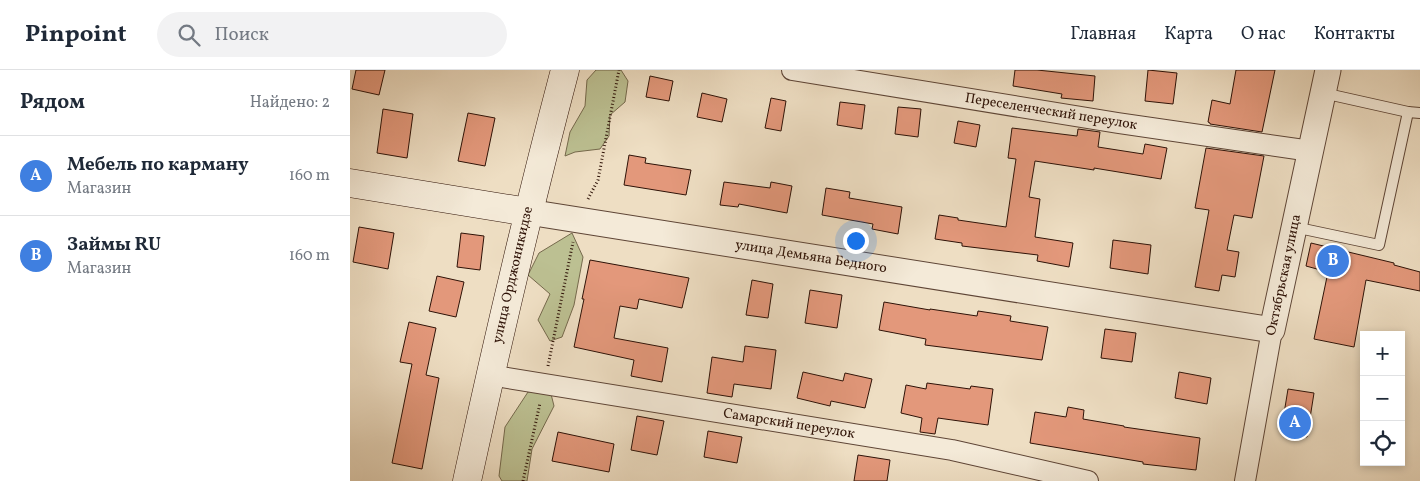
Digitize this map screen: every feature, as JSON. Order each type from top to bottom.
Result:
[{"type":"main road","name":"улица Орджоникидзе","points":[[467,481],[489,375],[528,212],[565,70]]},
{"type":"main road","name":"улица Демьяна Бедного","points":[[350,183],[528,212]]},
{"type":"street","name":"Переселенческий переулок","points":[[792,70],[1118,123],[1311,151]]},
{"type":"street","name":"Октябрьская улица","points":[[1245,481],[1272,330],[1325,82]]},
{"type":"street","name":"улица Демьяна Бедного","points":[[528,212],[1272,330]]},
{"type":"street","name":"Самарский переулок","points":[[489,375],[952,450],[1088,481]]},
{"type":"lane","points":[[1325,82],[1408,112],[1420,113]]},
{"type":"lane","points":[[1294,227],[1379,245],[1408,112]]},
{"type":"path","points":[[523,481],[577,220],[598,180],[619,70]]},
{"type":"green space","points":[[596,70],[621,70],[628,81],[625,102],[610,115],[609,136],[600,149],[575,152],[565,156],[570,132],[585,106],[587,80]]},
{"type":"green space","points":[[572,233],[583,257],[574,305],[562,337],[550,341],[538,320],[550,294],[528,275],[539,253]]},
{"type":"green space","points":[[543,389],[550,390],[554,406],[532,449],[527,481],[502,481],[499,476],[505,427],[528,392]]},
{"type":"building","points":[[356,70],[385,70],[379,95],[352,89]]},
{"type":"building","points":[[1015,70],[1037,70],[1095,76],[1093,101],[1061,98],[1062,94],[1013,86]]},
{"type":"building","points":[[1148,70],[1177,73],[1173,104],[1145,101]]},
{"type":"building","points":[[1236,70],[1275,70],[1262,132],[1210,124],[1208,122],[1212,100],[1230,104]]},
{"type":"building","points":[[650,76],[673,81],[669,101],[646,97]]},
{"type":"building","points":[[702,93],[727,99],[722,122],[697,117]]},
{"type":"building","points":[[771,98],[786,101],[781,131],[765,128]]},
{"type":"building","points":[[840,102],[865,105],[862,129],[837,125]]},
{"type":"building","points":[[898,107],[921,109],[918,137],[895,134]]},
{"type":"building","points":[[383,109],[413,114],[407,158],[377,153]]},
{"type":"building","points":[[468,113],[495,118],[485,166],[458,161]]},
{"type":"building","points":[[958,121],[980,125],[976,147],[954,143]]},
{"type":"building","points":[[1012,128],[1077,136],[1078,129],[1100,132],[1098,147],[1143,154],[1145,144],[1167,148],[1161,179],[1035,161],[1029,197],[1040,199],[1035,237],[1073,243],[1069,267],[1037,261],[1038,255],[962,246],[962,243],[935,239],[939,215],[958,218],[958,220],[1006,227],[1016,159],[1008,158]]},
{"type":"building","points":[[1206,148],[1264,156],[1252,218],[1234,215],[1227,250],[1239,252],[1235,277],[1222,275],[1219,291],[1195,287],[1209,210],[1195,208]]},
{"type":"building","points":[[629,155],[646,158],[645,163],[691,170],[686,195],[624,185]]},
{"type":"building","points":[[724,182],[770,188],[771,182],[792,186],[787,213],[739,204],[738,207],[720,205]]},
{"type":"building","points":[[826,188],[850,192],[849,198],[902,207],[898,234],[872,229],[873,224],[822,215]]},
{"type":"building","points":[[359,227],[394,233],[388,269],[353,262]]},
{"type":"building","points":[[461,233],[484,236],[480,270],[457,267]]},
{"type":"building","points":[[1113,240],[1151,245],[1148,274],[1110,268]]},
{"type":"building","points":[[1311,243],[1394,263],[1394,265],[1420,272],[1420,291],[1366,280],[1354,347],[1314,339],[1328,272],[1306,266]]},
{"type":"building","points":[[590,260],[689,278],[682,308],[639,299],[637,309],[620,306],[614,338],[668,348],[662,382],[631,376],[634,360],[574,347]]},
{"type":"building","points":[[437,276],[464,282],[456,317],[429,311]]},
{"type":"building","points":[[752,280],[773,284],[768,318],[746,315]]},
{"type":"building","points":[[810,290],[842,295],[837,328],[805,323]]},
{"type":"building","points":[[884,302],[977,316],[978,311],[1011,316],[1010,321],[1048,327],[1042,360],[925,345],[926,339],[879,330]]},
{"type":"building","points":[[409,322],[436,328],[426,375],[439,378],[422,469],[392,463],[412,364],[400,362]]},
{"type":"building","points":[[1105,329],[1136,333],[1132,362],[1101,358]]},
{"type":"building","points":[[745,346],[776,350],[771,389],[734,384],[732,397],[707,393],[712,357],[743,362]]},
{"type":"building","points":[[803,372],[843,381],[845,373],[872,379],[865,408],[831,401],[830,406],[797,398]]},
{"type":"building","points":[[1179,372],[1211,378],[1207,404],[1175,398]]},
{"type":"building","points":[[927,383],[970,389],[971,386],[993,389],[988,425],[938,418],[935,434],[920,432],[922,418],[901,413],[906,385],[926,389]]},
{"type":"building","points":[[1288,389],[1314,393],[1307,437],[1281,432]]},
{"type":"building","points":[[1068,407],[1084,410],[1083,419],[1200,438],[1196,470],[1143,464],[1143,462],[1030,443],[1035,412],[1066,417]]},
{"type":"building","points":[[637,416],[664,421],[657,455],[631,450]]},
{"type":"building","points":[[708,431],[742,437],[737,463],[704,457]]},
{"type":"building","points":[[558,432],[614,444],[609,472],[552,461]]},
{"type":"building","points":[[858,455],[890,460],[887,481],[854,481]]},
{"type":"place","name":"Займы RU","points":[[1333,261]]},
{"type":"place","name":"Мебель по карману","points":[[1295,423]]}]
